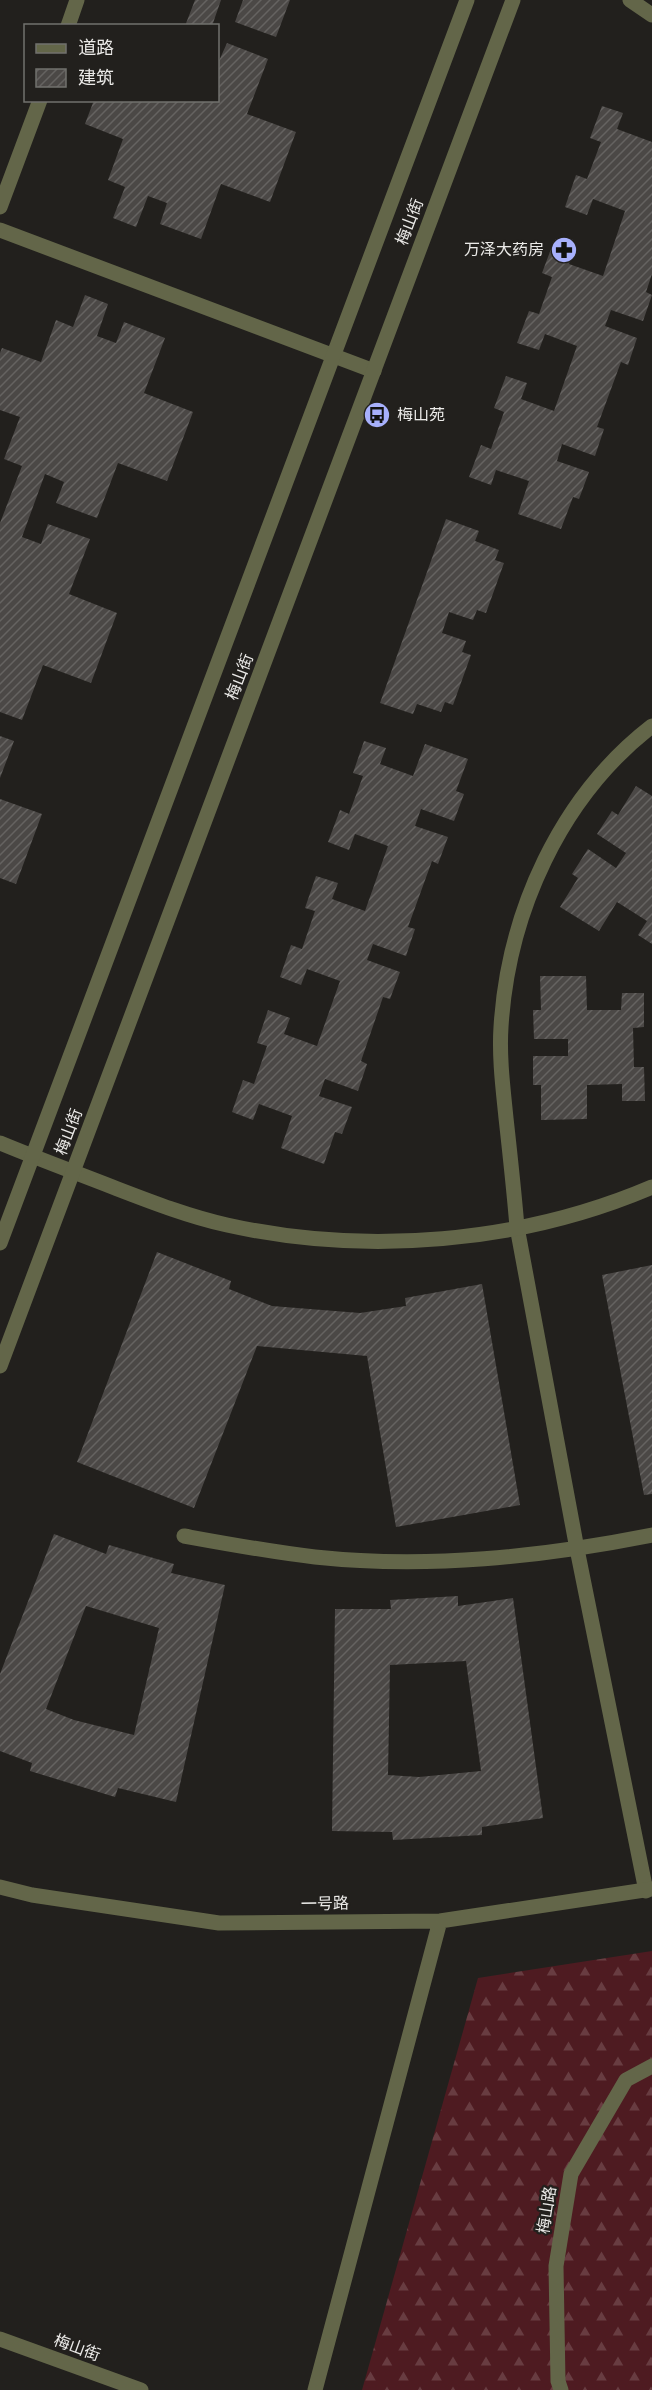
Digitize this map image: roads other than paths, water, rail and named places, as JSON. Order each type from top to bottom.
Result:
[{"type":"street","points":[[69,24],[77,0]]},
{"type":"street","name":"梅山街","points":[[0,1243],[467,0]]},
{"type":"street","name":"梅山街","points":[[0,1366],[513,0]]},
{"type":"street","points":[[630,0],[652,15]]},
{"type":"street","points":[[0,207],[39,102]]},
{"type":"street","points":[[0,230],[374,371]]},
{"type":"street","points":[[649,1890],[577,1549],[517,1227],[502,1077],[501,1028],[506,979],[516,931],[532,885],[554,841],[581,800],[612,762],[652,726]]},
{"type":"street","points":[[0,1143],[179,1212],[226,1225],[284,1236],[323,1240],[421,1241],[517,1227],[582,1211],[652,1187]]},
{"type":"street","points":[[184,1536],[317,1557],[384,1561],[451,1561],[577,1549],[652,1535]]},
{"type":"street","name":"一号路","points":[[0,1887],[32,1895],[219,1923],[440,1921],[649,1890]]},
{"type":"street","points":[[315,2390],[440,1921]]},
{"type":"street","name":"梅山路","points":[[561,2390],[558,2381],[556,2266],[571,2174],[626,2080],[652,2066]]},
{"type":"street","name":"梅山街","points":[[0,2339],[141,2390]]},
{"type":"place","name":"万泽大药房","points":[[564,250]]},
{"type":"place","name":"梅山苑","points":[[377,415]]}]
